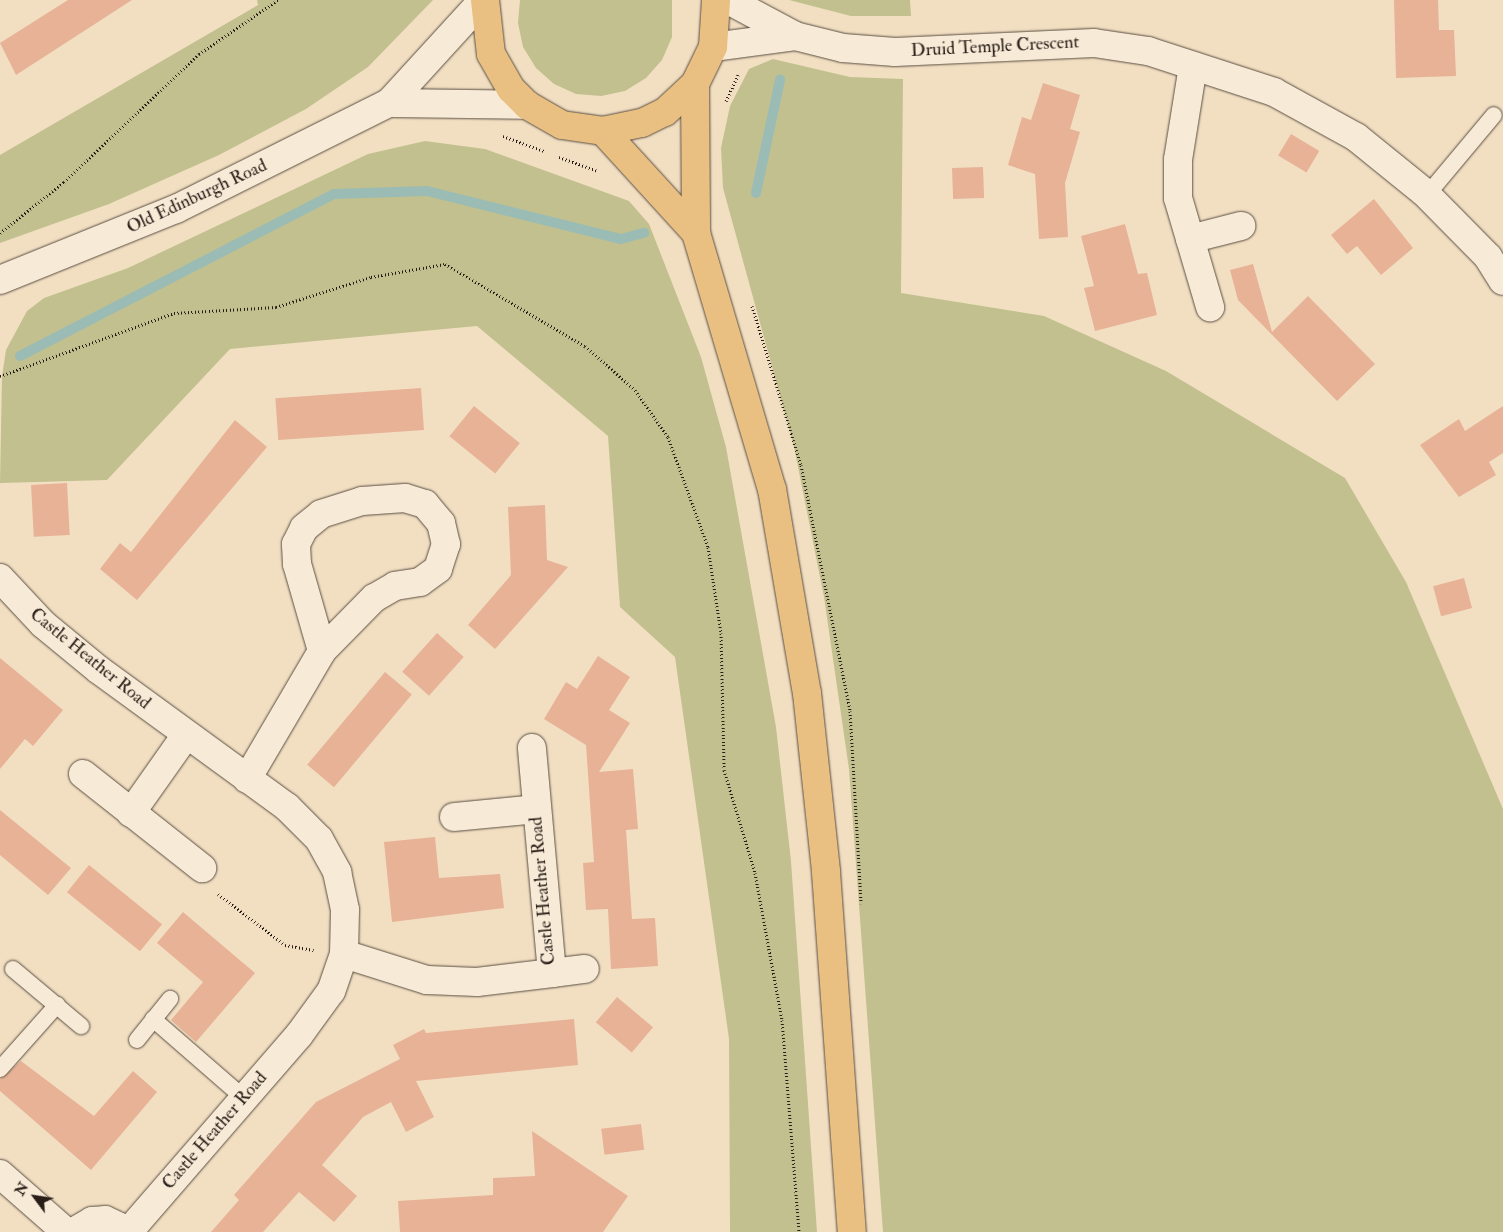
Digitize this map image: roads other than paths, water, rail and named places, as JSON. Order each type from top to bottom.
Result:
[{"type":"main road","points":[[484,0],[490,54],[510,89],[527,105],[562,125],[603,131],[642,123],[665,112],[695,84],[713,47],[716,0]]},
{"type":"main road","points":[[695,84],[696,234],[772,489],[807,693],[826,872],[852,1232]]},
{"type":"main road","points":[[603,131],[696,234]]},
{"type":"street","name":"Old Edinburgh Road","points":[[0,280],[176,209],[388,103],[484,0]]},
{"type":"street","name":"Druid Temple Crescent","points":[[728,0],[794,36],[843,48],[895,52],[1094,43],[1148,52],[1274,92],[1356,137],[1427,195],[1488,257],[1503,281]]},
{"type":"street","name":"Druid Temple Crescent","points":[[713,47],[794,36]]},
{"type":"street","points":[[1194,66],[1178,160],[1178,198],[1210,307]]},
{"type":"street","name":"Old Edinburgh Road","points":[[388,103],[527,105]]},
{"type":"street","points":[[1190,239],[1241,226]]},
{"type":"street","points":[[247,779],[322,651],[374,598],[395,586],[420,582],[438,569],[446,544],[441,523],[425,504],[405,498],[362,501],[321,514],[304,528],[296,544],[297,564],[322,651]]},
{"type":"street","name":"Castle Heather Road","points":[[0,578],[64,642],[186,735],[287,807],[319,839],[337,872],[345,910],[344,954],[331,991],[244,1098],[130,1231]]},
{"type":"street","points":[[131,813],[186,735]]},
{"type":"street","name":"Castle Heather Road","points":[[344,954],[427,980],[478,982],[552,973],[532,748]]},
{"type":"street","points":[[83,774],[202,868]]},
{"type":"street","points":[[454,817],[536,809]]},
{"type":"street","points":[[552,973],[585,969]]},
{"type":"street","points":[[0,1174],[66,1232]]},
{"type":"street","points":[[73,1232],[92,1221],[105,1220],[130,1231]]},
{"type":"lane","points":[[1427,195],[1494,115]]},
{"type":"lane","points":[[13,969],[81,1026]]},
{"type":"lane","points":[[137,1040],[170,999]]},
{"type":"lane","points":[[0,1069],[57,1005]]},
{"type":"lane","points":[[153,1019],[244,1098]]},
{"type":"waterway","points":[[756,193],[780,80]]},
{"type":"waterway","points":[[20,356],[334,194],[427,191],[621,239],[644,233]]}]
